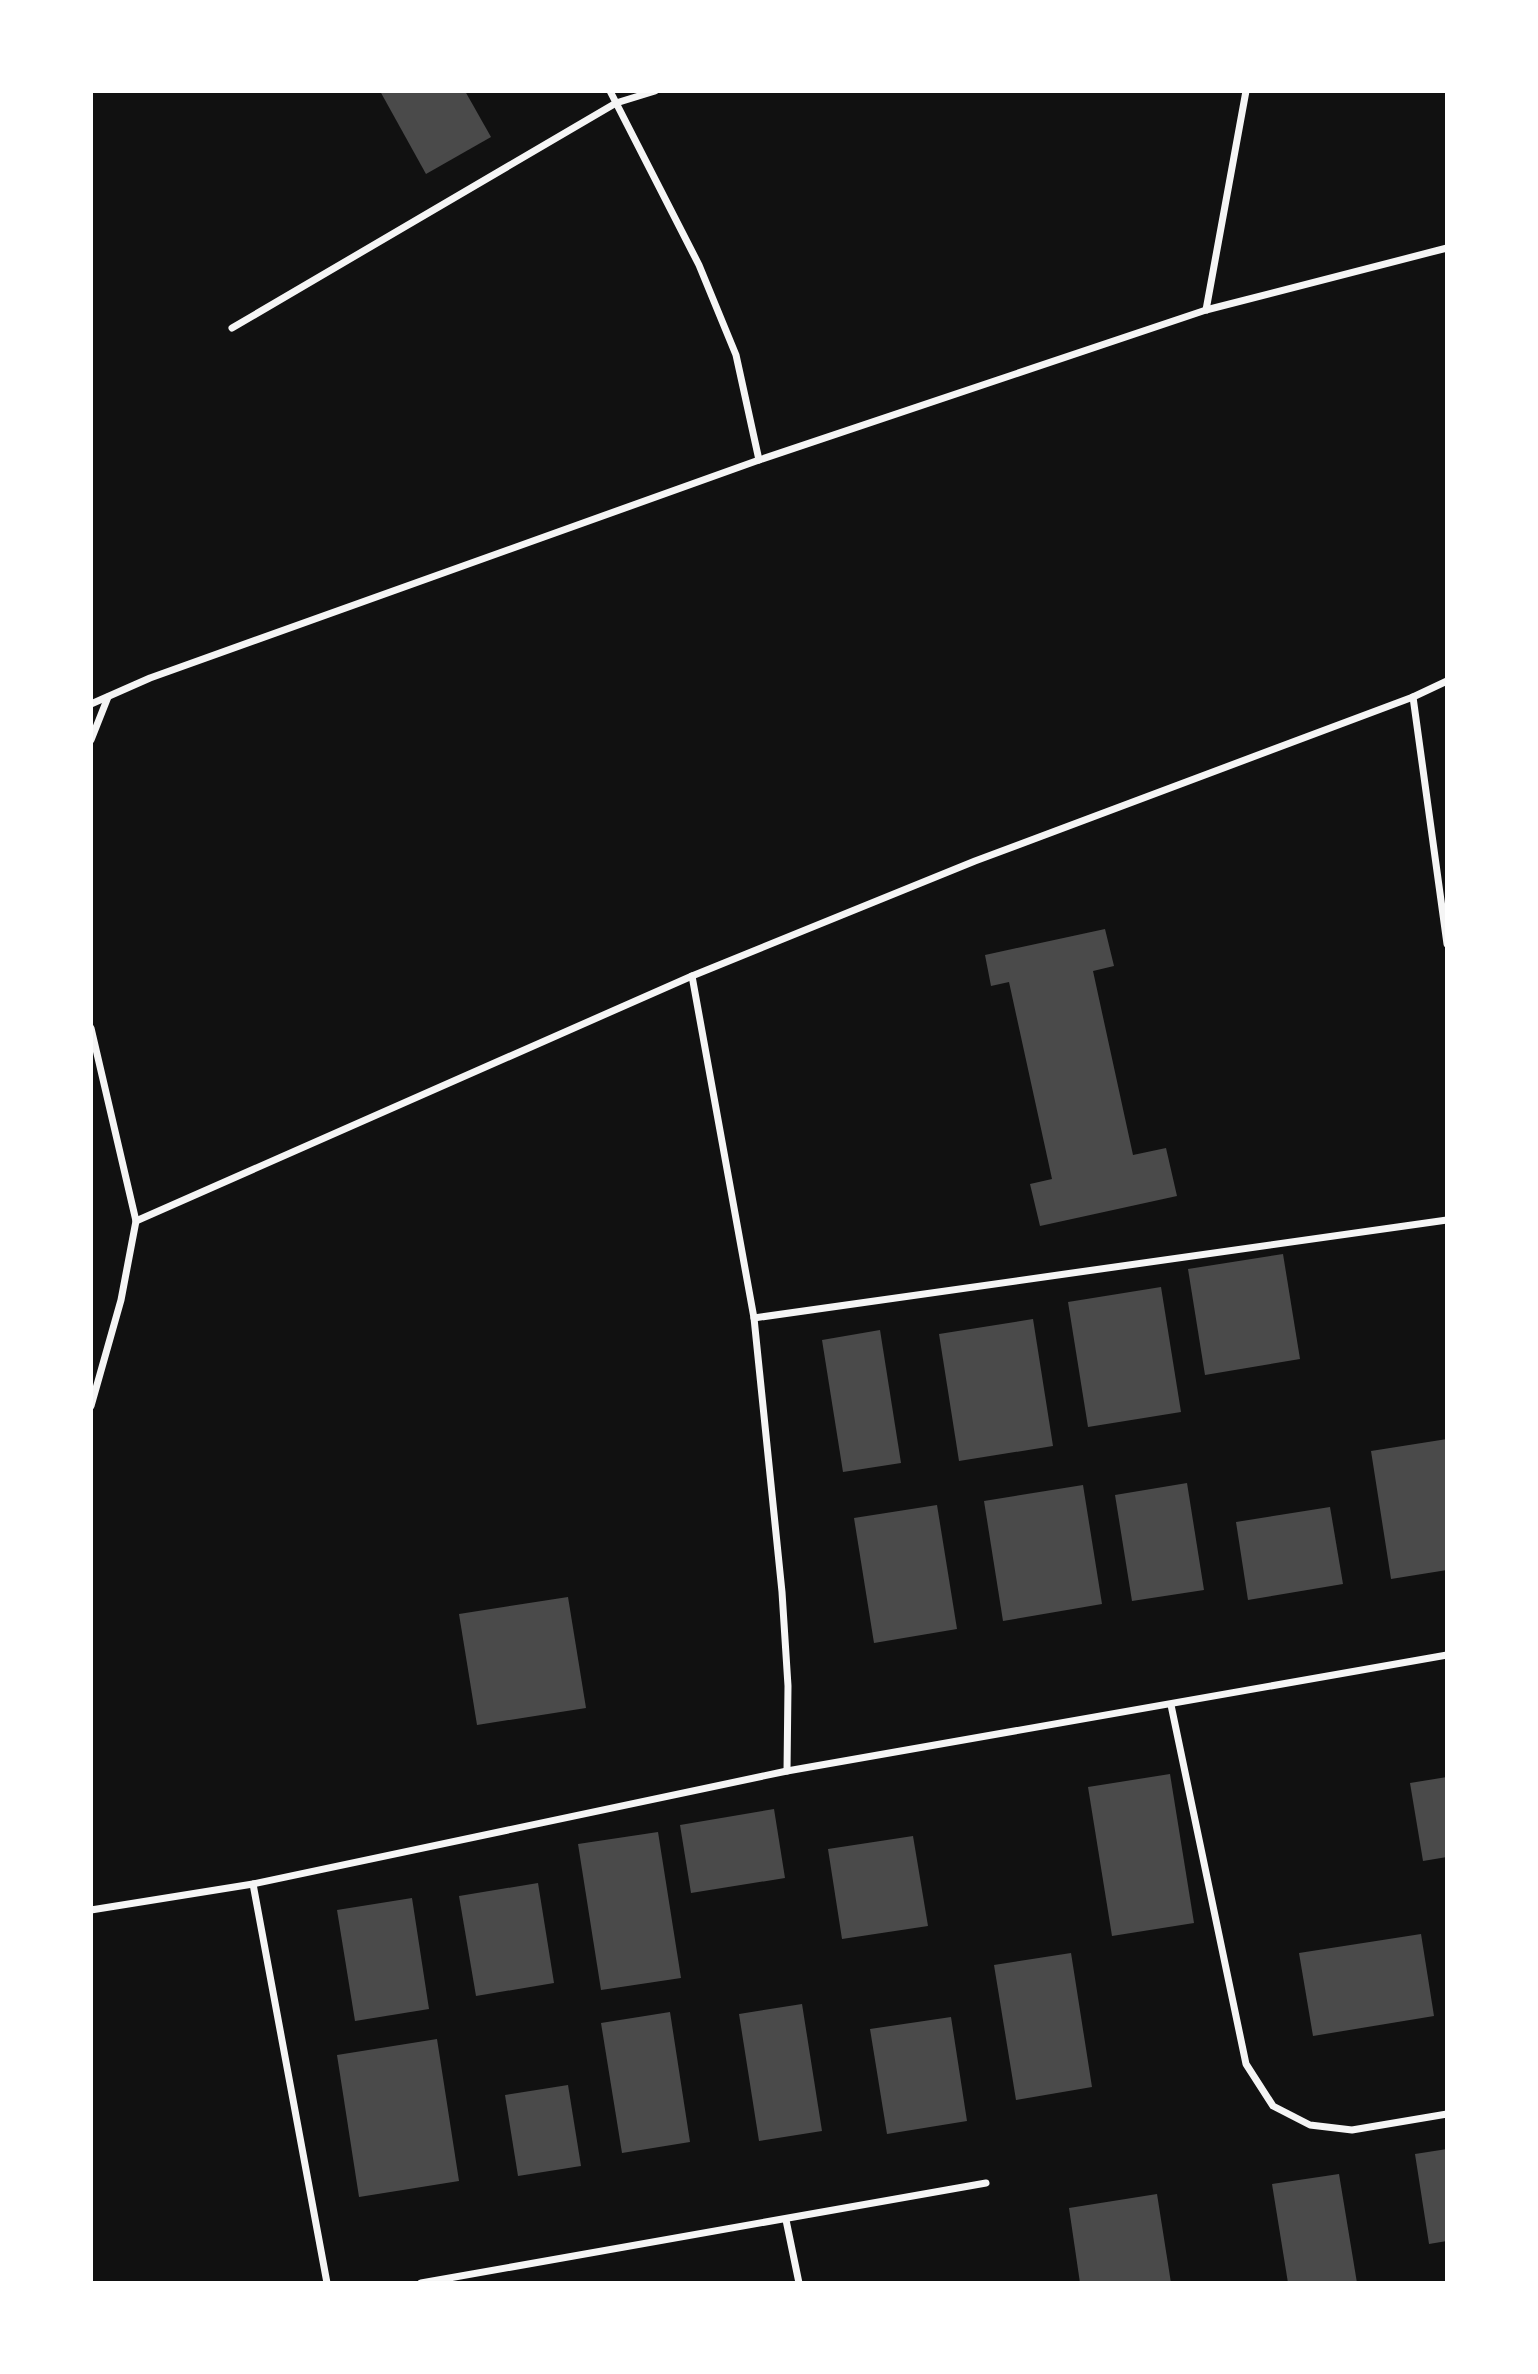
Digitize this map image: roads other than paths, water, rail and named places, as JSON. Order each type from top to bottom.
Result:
[{"type":"street","points":[[610,91],[699,265],[736,355],[760,460]]},
{"type":"street","points":[[232,328],[616,103],[655,91]]},
{"type":"street","points":[[1206,310],[1246,91]]},
{"type":"street","points":[[91,704],[150,678],[760,460],[1206,310],[1447,248]]},
{"type":"street","points":[[136,1221],[692,976],[975,861],[1413,697],[1447,681]]},
{"type":"street","points":[[91,740],[108,697]]},
{"type":"street","points":[[1413,697],[1447,944]]},
{"type":"street","points":[[692,976],[754,1318],[782,1592],[788,1686],[787,1770]]},
{"type":"street","points":[[91,1028],[136,1221],[121,1300],[91,1406]]},
{"type":"street","points":[[754,1318],[1447,1220]]},
{"type":"street","points":[[91,1910],[253,1884],[787,1770],[1447,1655]]},
{"type":"street","points":[[1171,1705],[1246,2064],[1273,2106],[1310,2125],[1352,2130],[1447,2114]]},
{"type":"street","points":[[253,1884],[327,2283]]},
{"type":"street","points":[[421,2283],[986,2183]]},
{"type":"street","points":[[786,2220],[799,2283]]}]
